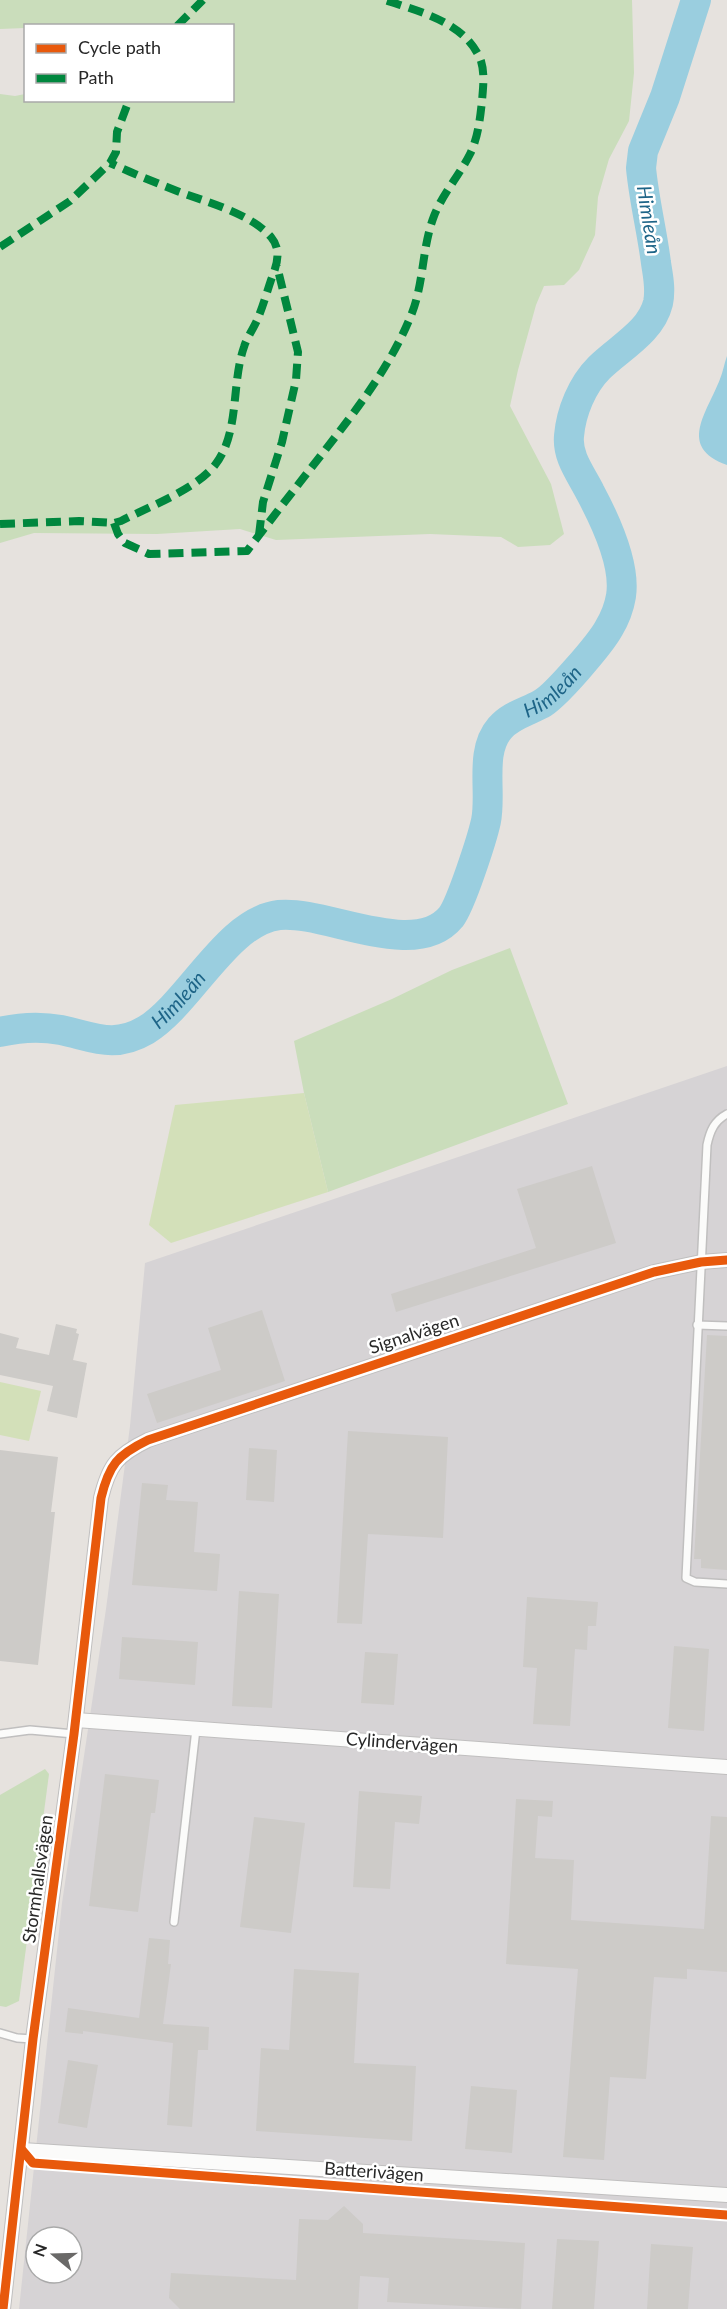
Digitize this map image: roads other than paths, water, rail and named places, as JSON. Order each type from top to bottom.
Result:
[{"type":"street","name":"Signalvägen","points":[[118,1457],[148,1440],[654,1272],[700,1262],[727,1260]]},
{"type":"street","name":"Stormhallsvägen","points":[[3,2309],[33,2039],[76,1720],[101,1498],[106,1479],[118,1457]]},
{"type":"street","name":"Cylindervägen","points":[[76,1720],[727,1767]]},
{"type":"street","name":"Batterivägen","points":[[21,2150],[727,2195]]},
{"type":"lane","points":[[727,1114],[719,1118],[711,1129],[707,1145],[686,1578],[695,1582],[727,1584]]},
{"type":"lane","points":[[697,1325],[727,1326]]},
{"type":"lane","points":[[174,1922],[196,1729]]},
{"type":"lane","points":[[0,1734],[30,1730],[74,1734]]},
{"type":"lane","points":[[0,2033],[17,2038],[33,2039]]},
{"type":"water","points":[[727,356],[727,465],[712,458],[703,449],[699,439],[703,416],[720,379]]},
{"type":"waterway","name":"Himleån","points":[[0,1032],[38,1028],[61,1030],[104,1040],[135,1036],[162,1018],[242,932],[260,921],[279,915],[298,915],[369,931],[415,935],[435,929],[451,917],[476,856],[486,821],[488,760],[494,738],[504,724],[541,704],[567,681],[604,635],[619,605],[622,583],[617,556],[602,516],[572,458],[569,444],[570,427],[575,408],[587,382],[599,368],[642,331],[649,323],[658,303],[658,278],[641,168],[643,151],[665,97],[696,0]]}]
